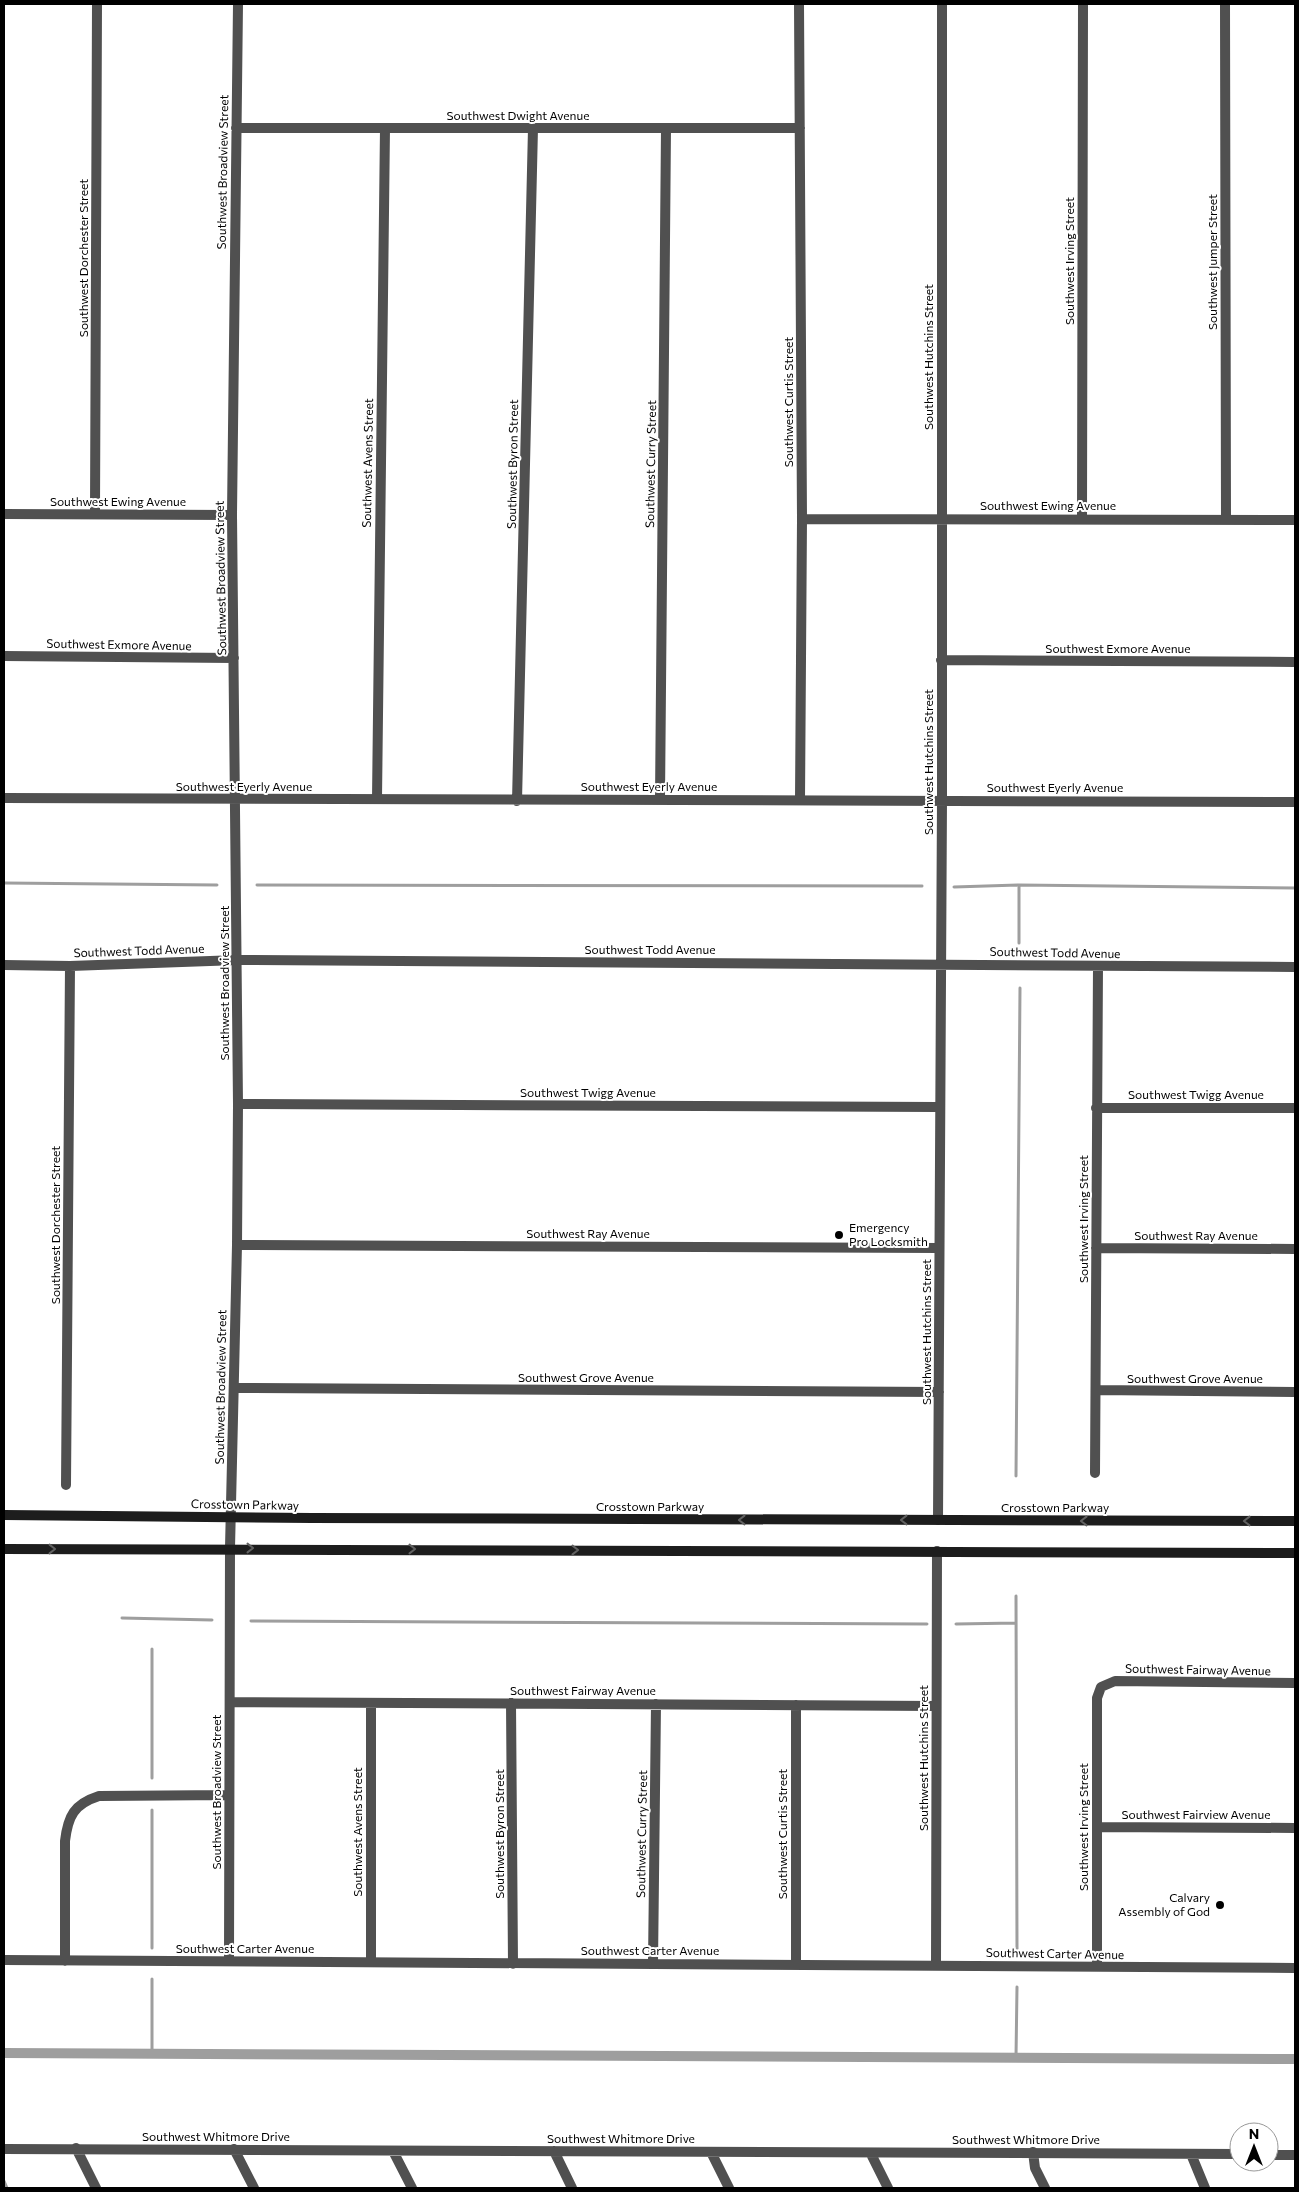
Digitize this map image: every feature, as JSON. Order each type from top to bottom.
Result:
[{"type":"main road","name":"Crosstown Parkway","points":[[4,1515],[230,1518],[1295,1522]]},
{"type":"main road","points":[[4,1549],[230,1548],[1295,1553]]},
{"type":"street","name":"Southwest Dorchester Street","points":[[95,513],[97,4]]},
{"type":"street","name":"Southwest Broadview Street","points":[[229,1961],[230,1518],[237,1245],[238,1104],[232,515],[238,4]]},
{"type":"street","name":"Southwest Curtis Street","points":[[799,4],[802,519],[800,800]]},
{"type":"street","name":"Southwest Hutchins Street","points":[[938,1520],[938,1107],[942,800],[942,4]]},
{"type":"street","name":"Southwest Irving Street","points":[[1082,518],[1083,4]]},
{"type":"street","name":"Southwest Jumper Street","points":[[1226,4],[1226,519]]},
{"type":"street","name":"Southwest Dwight Avenue","points":[[236,128],[800,128]]},
{"type":"street","name":"Southwest Avens Street","points":[[377,798],[385,128]]},
{"type":"street","name":"Southwest Byron Street","points":[[517,800],[533,128]]},
{"type":"street","name":"Southwest Curry Street","points":[[660,799],[666,128]]},
{"type":"street","name":"Southwest Ewing Avenue","points":[[4,514],[232,515]]},
{"type":"street","name":"Southwest Ewing Avenue","points":[[802,519],[1082,518],[1295,520]]},
{"type":"street","name":"Southwest Exmore Avenue","points":[[4,656],[234,658]]},
{"type":"street","name":"Southwest Exmore Avenue","points":[[941,660],[1295,662]]},
{"type":"street","name":"Southwest Eyerly Avenue","points":[[4,798],[1295,802]]},
{"type":"street","name":"Southwest Todd Avenue","points":[[4,965],[70,966],[238,960],[1295,967]]},
{"type":"street","name":"Southwest Dorchester Street","points":[[66,1486],[70,966]]},
{"type":"street","name":"Southwest Irving Street","points":[[1095,1472],[1098,966]]},
{"type":"street","name":"Southwest Twigg Avenue","points":[[238,1104],[938,1107]]},
{"type":"street","name":"Southwest Twigg Avenue","points":[[1096,1108],[1295,1108]]},
{"type":"street","name":"Southwest Ray Avenue","points":[[237,1245],[939,1248]]},
{"type":"street","name":"Southwest Ray Avenue","points":[[1096,1248],[1295,1249]]},
{"type":"street","name":"Southwest Grove Avenue","points":[[234,1388],[939,1392]]},
{"type":"street","name":"Southwest Grove Avenue","points":[[1096,1390],[1295,1392]]},
{"type":"street","name":"Southwest Hutchins Street","points":[[936,1551],[936,1965]]},
{"type":"street","name":"Southwest Fairway Avenue","points":[[1102,1687],[1115,1681],[1295,1683]]},
{"type":"street","name":"Southwest Irving Street","points":[[1096,1967],[1097,1698],[1102,1687]]},
{"type":"street","name":"Southwest Fairway Avenue","points":[[230,1702],[936,1706]]},
{"type":"street","name":"Southwest Avens Street","points":[[371,1703],[371,1962]]},
{"type":"street","name":"Southwest Byron Street","points":[[511,1703],[513,1964]]},
{"type":"street","name":"Southwest Curry Street","points":[[653,1964],[656,1704]]},
{"type":"street","name":"Southwest Curtis Street","points":[[796,1705],[796,1964]]},
{"type":"street","points":[[64,1961],[65,1841],[68,1822],[75,1810],[87,1800],[99,1796],[229,1795]]},
{"type":"street","name":"Southwest Fairview Avenue","points":[[1097,1827],[1295,1828]]},
{"type":"street","name":"Southwest Carter Avenue","points":[[4,1960],[1295,1968]]},
{"type":"street","name":"Southwest Whitmore Drive","points":[[4,2148],[871,2154],[1033,2152],[1229,2154]]},
{"type":"street","points":[[76,2148],[96,2188]]},
{"type":"street","points":[[234,2149],[254,2188]]},
{"type":"street","points":[[393,2151],[412,2188]]},
{"type":"street","points":[[554,2151],[572,2188]]},
{"type":"street","points":[[711,2152],[729,2188]]},
{"type":"street","points":[[1033,2152],[1035,2168],[1045,2188]]},
{"type":"street","points":[[871,2154],[888,2188]]},
{"type":"street","points":[[1191,2154],[1204,2188]]},
{"type":"street","points":[[1279,2155],[1295,2155]]},
{"type":"waterway","points":[[4,883],[217,885]]},
{"type":"waterway","points":[[257,885],[922,886]]},
{"type":"waterway","points":[[1019,885],[1019,943]]},
{"type":"waterway","points":[[954,887],[1019,885],[1295,888]]},
{"type":"waterway","points":[[1016,1476],[1020,988]]},
{"type":"waterway","points":[[1016,1596],[1017,1949]]},
{"type":"waterway","points":[[122,1618],[212,1620]]},
{"type":"waterway","points":[[251,1621],[927,1624]]},
{"type":"waterway","points":[[956,1624],[1016,1623]]},
{"type":"waterway","points":[[152,1649],[152,1778]]},
{"type":"waterway","points":[[152,1810],[152,1948]]},
{"type":"waterway","points":[[152,1979],[152,2054]]},
{"type":"waterway","points":[[1016,2057],[1017,1987]]},
{"type":"waterway","points":[[4,2053],[1295,2059]]},
{"type":"waterway","points":[[4,2181],[7,2188]]},
{"type":"place","name":"Emergency Pro Locksmith","points":[[839,1235]]},
{"type":"place","name":"Calvary Assembly of God","points":[[1220,1905]]}]
